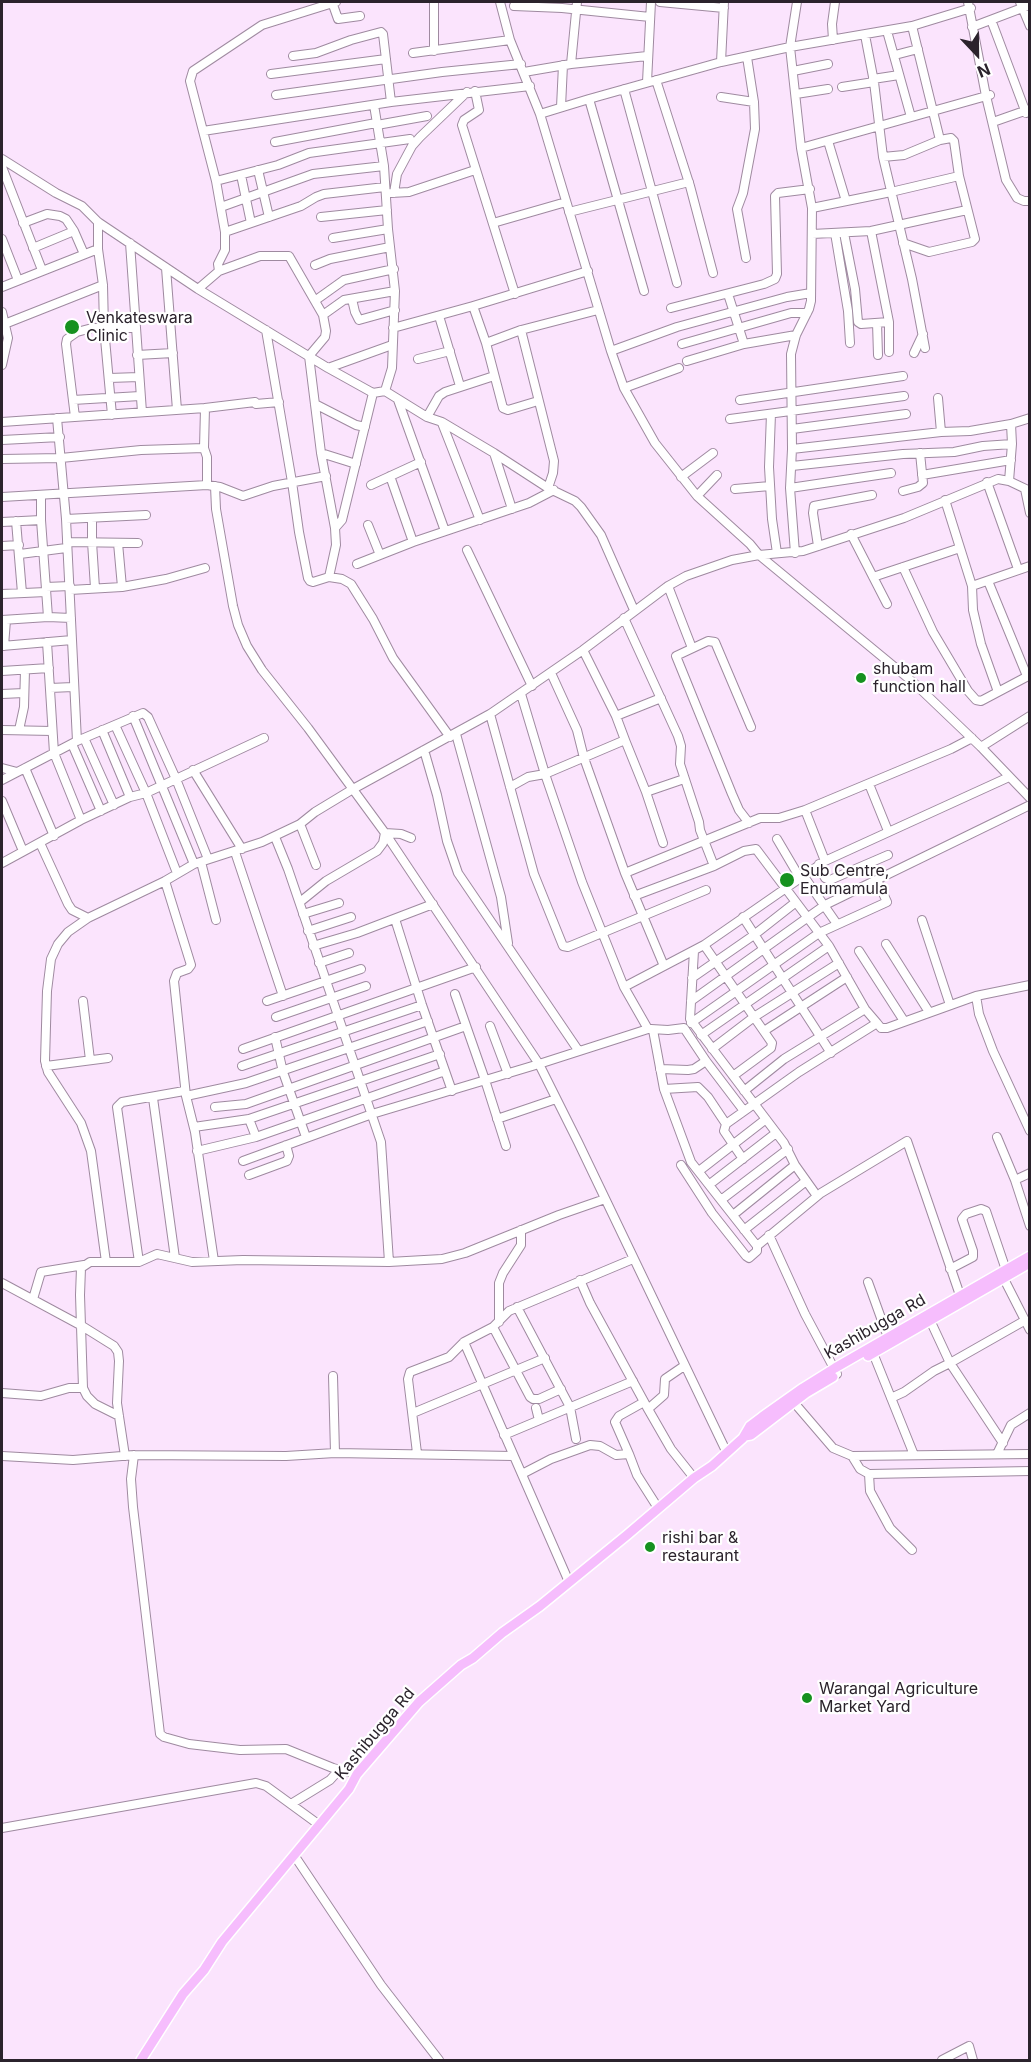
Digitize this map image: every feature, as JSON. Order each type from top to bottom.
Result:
[{"type":"main road","name":"Kashibugga Rd","points":[[1005,1274],[1029,1256]]},
{"type":"main road","name":"Kashibugga Rd","points":[[141,2061],[183,1994],[204,1970],[222,1942],[349,1789],[357,1774],[419,1702],[461,1665],[569,1582],[745,1436],[756,1431],[792,1399],[836,1371],[1005,1274],[1029,1263]]},
{"type":"main road","name":"Kashibugga Rd","points":[[836,1371],[873,1353],[889,1341],[930,1320],[961,1300]]},
{"type":"street","points":[[219,271],[218,264],[225,250],[225,232],[216,181],[190,81],[193,71],[262,25],[334,2],[338,19],[360,15]]},
{"type":"street","points":[[434,2],[434,51]]},
{"type":"street","points":[[500,2],[510,40],[540,114],[598,310],[624,388],[656,443],[697,496],[759,555],[914,683],[972,738],[1029,798]]},
{"type":"street","points":[[647,82],[651,2]]},
{"type":"street","points":[[660,2],[724,5],[721,62]]},
{"type":"street","points":[[795,553],[790,488],[792,466],[791,354],[796,335],[807,313],[811,293],[812,234],[810,189],[801,148],[790,47],[797,2]]},
{"type":"street","points":[[833,40],[832,24],[835,2]]},
{"type":"street","points":[[540,114],[721,62],[790,47],[912,26],[970,5],[988,96],[1010,187],[1017,198],[1029,201]]},
{"type":"street","points":[[514,6],[577,6],[650,17]]},
{"type":"street","points":[[561,107],[577,6]]},
{"type":"street","points":[[974,29],[1026,8]]},
{"type":"street","points":[[974,29],[991,26],[1026,8]]},
{"type":"street","points":[[1026,8],[1029,26]]},
{"type":"street","points":[[912,26],[940,140]]},
{"type":"street","points":[[991,26],[1025,112],[995,123]]},
{"type":"street","points":[[887,31],[911,117]]},
{"type":"street","points":[[292,56],[316,53],[381,32],[392,102]]},
{"type":"street","points":[[865,35],[883,157],[926,348]]},
{"type":"street","points":[[413,53],[510,40]]},
{"type":"street","points":[[895,55],[918,49]]},
{"type":"street","points":[[276,95],[485,66],[522,68],[648,56]]},
{"type":"street","points":[[746,258],[737,209],[743,193],[755,129],[754,102],[747,57]]},
{"type":"street","points":[[271,74],[386,59]]},
{"type":"street","points":[[793,71],[828,64]]},
{"type":"street","points":[[842,87],[899,75]]},
{"type":"street","points":[[656,80],[688,182],[712,273]]},
{"type":"street","points":[[203,131],[392,102],[530,86]]},
{"type":"street","points":[[624,88],[677,283]]},
{"type":"street","points":[[796,94],[828,89]]},
{"type":"street","points":[[471,92],[479,110],[462,123],[515,294]]},
{"type":"street","points":[[389,191],[412,146],[420,136],[471,92]]},
{"type":"street","points":[[801,148],[988,96]]},
{"type":"street","points":[[722,97],[754,102]]},
{"type":"street","points":[[589,99],[644,291]]},
{"type":"street","points":[[374,105],[389,191],[388,229],[395,291],[392,368],[385,391]]},
{"type":"street","points":[[275,142],[427,116]]},
{"type":"street","points":[[883,157],[904,155],[940,140],[951,138],[975,238],[972,242],[929,252],[903,243]]},
{"type":"street","points":[[216,181],[309,153],[410,139]]},
{"type":"street","points":[[828,141],[846,201]]},
{"type":"street","points":[[2,159],[56,193],[82,206],[98,222],[198,289],[328,368],[373,393],[385,391],[575,501],[597,528],[634,610]]},
{"type":"street","points":[[221,207],[313,174],[384,166]]},
{"type":"street","points":[[2,167],[4,182],[42,270]]},
{"type":"street","points":[[258,170],[268,217]]},
{"type":"street","points":[[225,232],[301,206],[324,194],[409,192],[475,170]]},
{"type":"street","points":[[241,175],[251,223]]},
{"type":"street","points":[[812,208],[959,176]]},
{"type":"street","points":[[569,212],[688,182]]},
{"type":"street","points":[[671,308],[728,294],[775,279],[777,274],[775,195],[810,189]]},
{"type":"street","points":[[493,223],[566,202]]},
{"type":"street","points":[[321,217],[387,210]]},
{"type":"street","points":[[812,234],[871,231],[968,210]]},
{"type":"street","points":[[23,223],[47,214],[55,214],[66,219],[84,254]]},
{"type":"street","points":[[98,222],[98,249],[103,285],[104,327],[112,415]]},
{"type":"street","points":[[333,238],[388,229]]},
{"type":"street","points":[[33,248],[74,231]]},
{"type":"street","points":[[871,231],[889,322],[889,352]]},
{"type":"street","points":[[835,233],[848,310],[850,343]]},
{"type":"street","points":[[844,233],[855,289],[858,322],[861,324],[889,322]]},
{"type":"street","points":[[2,239],[18,280]]},
{"type":"street","points":[[130,243],[142,412]]},
{"type":"street","points":[[315,265],[330,259],[390,248]]},
{"type":"street","points":[[2,287],[98,249]]},
{"type":"street","points":[[198,289],[219,271],[260,256],[289,256],[323,315],[325,337],[309,356],[321,453],[335,528],[336,545],[329,577]]},
{"type":"street","points":[[166,268],[177,410]]},
{"type":"street","points":[[316,300],[344,280],[394,269]]},
{"type":"street","points":[[393,328],[588,271]]},
{"type":"street","points":[[3,324],[103,285]]},
{"type":"street","points":[[323,315],[344,300],[395,291]]},
{"type":"street","points":[[611,351],[677,327],[787,297],[811,293]]},
{"type":"street","points":[[728,294],[744,344]]},
{"type":"street","points":[[352,299],[359,320],[394,310]]},
{"type":"street","points":[[473,306],[486,343],[503,408],[505,410],[538,401]]},
{"type":"street","points":[[486,343],[521,330],[598,310]]},
{"type":"street","points":[[2,312],[8,338],[2,364]]},
{"type":"street","points":[[682,344],[791,314],[807,313]]},
{"type":"street","points":[[439,316],[460,387]]},
{"type":"street","points":[[877,323],[878,354]]},
{"type":"street","points":[[75,417],[67,339],[77,332],[104,327],[135,328]]},
{"type":"street","points":[[266,330],[309,581],[329,577],[342,579],[351,584],[373,619],[393,658],[453,735],[501,897],[509,947]]},
{"type":"street","points":[[357,564],[413,542],[535,501],[551,489],[554,461],[521,330]]},
{"type":"street","points":[[914,354],[923,334]]},
{"type":"street","points":[[687,361],[744,344],[796,335]]},
{"type":"street","points":[[328,368],[392,345]]},
{"type":"street","points":[[418,359],[450,351]]},
{"type":"street","points":[[137,355],[172,353]]},
{"type":"street","points":[[624,388],[679,368]]},
{"type":"street","points":[[427,417],[440,396],[494,376]]},
{"type":"street","points":[[740,400],[903,376]]},
{"type":"street","points":[[109,378],[139,377]]},
{"type":"street","points":[[335,528],[342,520],[373,393]]},
{"type":"street","points":[[73,400],[140,396]]},
{"type":"street","points":[[730,419],[904,396]]},
{"type":"street","points":[[938,398],[941,432]]},
{"type":"street","points":[[398,399],[445,531]]},
{"type":"street","points":[[2,422],[279,402]]},
{"type":"street","points":[[315,404],[356,425],[365,427]]},
{"type":"street","points":[[205,408],[204,448],[229,572],[233,606],[247,646],[262,670],[309,728],[385,833],[539,1064],[727,1453]]},
{"type":"street","points":[[771,414],[770,486],[777,553]]},
{"type":"street","points":[[792,429],[906,414]]},
{"type":"street","points":[[57,418],[66,519],[73,687],[78,741],[101,811]]},
{"type":"street","points":[[792,449],[970,430],[1011,424],[1029,418]]},
{"type":"street","points":[[442,422],[480,520]]},
{"type":"street","points":[[1009,481],[1011,424]]},
{"type":"street","points":[[2,440],[60,437]]},
{"type":"street","points":[[792,466],[920,453],[954,452],[983,446],[1012,444]]},
{"type":"street","points":[[2,459],[61,458],[141,450],[204,448]]},
{"type":"street","points":[[321,453],[356,464]]},
{"type":"street","points":[[494,453],[512,509]]},
{"type":"street","points":[[681,477],[713,453]]},
{"type":"street","points":[[903,491],[921,485],[920,453]]},
{"type":"street","points":[[922,475],[1011,460]]},
{"type":"street","points":[[371,485],[421,462]]},
{"type":"street","points":[[790,488],[891,473]]},
{"type":"street","points":[[697,496],[717,475]]},
{"type":"street","points":[[2,497],[211,486],[243,496],[273,486],[326,476]]},
{"type":"street","points":[[390,476],[413,542]]},
{"type":"street","points":[[106,1262],[88,1144],[81,1123],[46,1066],[47,991],[51,959],[68,932],[88,918],[177,873],[201,862],[275,837],[300,824],[353,789],[490,714],[583,650],[668,586],[686,576],[709,567],[759,555],[795,553],[819,546],[904,518],[998,479],[1009,481],[1027,490],[1029,513]]},
{"type":"street","points":[[987,482],[1018,569]]},
{"type":"street","points":[[735,489],[770,486]]},
{"type":"street","points":[[41,495],[48,617]]},
{"type":"street","points":[[819,546],[813,513],[814,506],[872,495]]},
{"type":"street","points":[[945,500],[972,586],[973,610],[981,644],[998,692]]},
{"type":"street","points":[[66,519],[146,515]]},
{"type":"street","points":[[92,518],[95,588]]},
{"type":"street","points":[[2,522],[41,520]]},
{"type":"street","points":[[16,521],[22,593]]},
{"type":"street","points":[[368,525],[380,555]]},
{"type":"street","points":[[851,534],[887,604]]},
{"type":"street","points":[[20,554],[92,542],[138,543]]},
{"type":"street","points":[[118,543],[122,587]]},
{"type":"street","points":[[2,546],[19,545]]},
{"type":"street","points":[[873,577],[960,548]]},
{"type":"street","points":[[466,550],[532,686]]},
{"type":"street","points":[[972,586],[1029,566]]},
{"type":"street","points":[[903,567],[924,614],[968,691],[976,700],[981,701],[1028,675],[988,581]]},
{"type":"street","points":[[2,594],[46,589],[122,587],[166,579],[205,568]]},
{"type":"street","points":[[668,586],[692,648]]},
{"type":"street","points":[[71,618],[4,620],[3,646],[72,640]]},
{"type":"street","points":[[624,618],[678,736],[681,746],[680,764],[684,779],[714,866]]},
{"type":"street","points":[[748,823],[732,794],[676,656],[708,641],[715,642],[751,727]]},
{"type":"street","points":[[47,642],[54,753],[81,820]]},
{"type":"street","points":[[583,650],[616,717],[646,792],[663,843]]},
{"type":"street","points":[[2,671],[49,668]]},
{"type":"street","points":[[19,730],[24,707],[25,670]]},
{"type":"street","points":[[551,673],[577,730],[625,873],[664,966]]},
{"type":"street","points":[[50,688],[73,687]]},
{"type":"street","points":[[2,694],[24,693]]},
{"type":"street","points":[[521,694],[545,774],[582,882],[624,987],[651,1029],[664,1089],[691,1162],[757,1246]]},
{"type":"street","points":[[616,717],[661,698]]},
{"type":"street","points":[[2,780],[78,741],[143,713],[148,717],[176,779],[216,920]]},
{"type":"street","points":[[490,714],[534,874],[561,943],[568,947],[706,890]]},
{"type":"street","points":[[133,716],[162,784],[201,862]]},
{"type":"street","points":[[981,747],[1029,716]]},
{"type":"street","points":[[115,725],[146,793],[177,873]]},
{"type":"street","points":[[2,730],[52,731]]},
{"type":"street","points":[[102,730],[130,797]]},
{"type":"street","points":[[2,863],[81,820],[130,797],[146,793],[264,738]]},
{"type":"street","points":[[625,873],[760,818],[779,818],[805,810],[972,738]]},
{"type":"street","points":[[510,787],[528,777],[545,774],[625,740]]},
{"type":"street","points":[[78,741],[114,805]]},
{"type":"street","points":[[424,750],[453,863],[467,888],[578,1050]]},
{"type":"street","points":[[2,768],[21,770]]},
{"type":"street","points":[[21,770],[54,836]]},
{"type":"street","points":[[193,770],[239,850],[283,996]]},
{"type":"street","points":[[624,987],[704,945],[822,862],[1009,777]]},
{"type":"street","points":[[646,792],[684,779]]},
{"type":"street","points":[[869,784],[888,831]]},
{"type":"street","points":[[2,801],[23,851]]},
{"type":"street","points":[[691,1001],[825,905],[1029,805]]},
{"type":"street","points":[[805,810],[825,878],[830,880],[888,855]]},
{"type":"street","points":[[300,824],[316,865]]},
{"type":"street","points":[[385,833],[401,834],[411,838]]},
{"type":"street","points":[[300,902],[326,881],[377,851],[383,843],[385,833]]},
{"type":"street","points":[[275,837],[300,902],[382,1149],[389,1262]]},
{"type":"street","points":[[777,839],[837,924]]},
{"type":"street","points":[[40,843],[68,904],[72,910],[88,918]]},
{"type":"street","points":[[634,896],[714,866],[744,851],[756,849],[829,946],[865,1009],[884,1029],[976,996],[1029,985]]},
{"type":"street","points":[[692,1023],[735,990],[819,933],[887,902],[878,880]]},
{"type":"street","points":[[165,881],[191,961],[190,967],[177,973],[174,977],[185,1093],[194,1127],[214,1261]]},
{"type":"street","points":[[692,978],[754,935],[796,902]]},
{"type":"street","points":[[303,914],[339,903]]},
{"type":"street","points":[[313,946],[395,920],[433,904]]},
{"type":"street","points":[[308,931],[351,916]]},
{"type":"street","points":[[743,917],[831,1053]]},
{"type":"street","points":[[395,920],[452,1091]]},
{"type":"street","points":[[922,920],[950,1005]]},
{"type":"street","points":[[886,944],[929,1012]]},
{"type":"street","points":[[704,945],[772,1046],[733,1076]]},
{"type":"street","points":[[701,1035],[829,946]]},
{"type":"street","points":[[694,951],[690,1019],[692,1023],[788,1149],[795,1164],[817,1196]]},
{"type":"street","points":[[859,951],[904,1021]]},
{"type":"street","points":[[319,963],[349,954]]},
{"type":"street","points":[[712,1049],[754,1017],[839,963]]},
{"type":"street","points":[[243,1049],[337,1014],[476,967]]},
{"type":"street","points":[[267,1001],[361,969]]},
{"type":"street","points":[[764,1031],[847,977]]},
{"type":"street","points":[[276,1017],[366,986]]},
{"type":"street","points":[[455,994],[506,1146]]},
{"type":"street","points":[[976,996],[979,1014],[993,1051],[1029,1131]]},
{"type":"street","points":[[83,1001],[90,1060]]},
{"type":"street","points":[[242,1066],[422,1005]]},
{"type":"street","points":[[744,1091],[784,1059],[865,1009]]},
{"type":"street","points":[[139,1262],[117,1107],[122,1102],[246,1083],[428,1021]]},
{"type":"street","points":[[743,1159],[724,1131],[726,1124],[799,1072],[877,1023]]},
{"type":"street","points":[[215,1107],[246,1104],[466,1026]]},
{"type":"street","points":[[490,1026],[508,1074]]},
{"type":"street","points":[[243,1161],[372,1114],[651,1029],[684,1028],[744,1111]]},
{"type":"street","points":[[275,1037],[283,1072],[306,1137]]},
{"type":"street","points":[[194,1127],[249,1119],[440,1054]]},
{"type":"street","points":[[46,1066],[108,1058]]},
{"type":"street","points":[[660,1069],[688,1070],[706,1061]]},
{"type":"street","points":[[197,1151],[256,1137],[445,1071]]},
{"type":"street","points":[[664,1089],[698,1087],[708,1097],[726,1124]]},
{"type":"street","points":[[153,1098],[175,1258]]},
{"type":"street","points":[[497,1119],[556,1098]]},
{"type":"street","points":[[249,1119],[256,1137]]},
{"type":"street","points":[[699,1171],[732,1143],[766,1119]]},
{"type":"street","points":[[710,1184],[776,1133]]},
{"type":"street","points":[[997,1137],[1026,1202],[1029,1226]]},
{"type":"street","points":[[681,1165],[712,1213],[749,1258],[769,1234],[817,1196],[907,1141],[961,1300]]},
{"type":"street","points":[[249,1175],[288,1160],[286,1145]]},
{"type":"street","points":[[721,1200],[788,1149]]},
{"type":"street","points":[[733,1215],[795,1164]]},
{"type":"street","points":[[1015,1180],[1029,1173]]},
{"type":"street","points":[[744,1230],[806,1181]]},
{"type":"street","points":[[119,1416],[95,1404],[83,1388],[81,1268],[90,1262],[139,1262],[157,1254],[192,1262],[442,1260],[605,1199]]},
{"type":"street","points":[[891,1398],[904,1392],[934,1371],[1027,1324],[1005,1274],[986,1211],[981,1209],[966,1214],[962,1219],[974,1251],[974,1257],[950,1269]]},
{"type":"street","points":[[521,1230],[521,1245],[499,1283],[496,1324],[533,1399],[539,1400],[561,1389]]},
{"type":"street","points":[[769,1234],[805,1314],[836,1371]]},
{"type":"street","points":[[417,1453],[408,1379],[410,1372],[449,1357],[464,1342],[496,1324],[504,1315],[517,1307],[633,1259]]},
{"type":"street","points":[[33,1299],[41,1272],[86,1265]]},
{"type":"street","points":[[580,1280],[590,1303],[671,1449],[694,1478]]},
{"type":"street","points":[[868,1282],[889,1341]]},
{"type":"street","points":[[2,1283],[82,1326],[118,1352],[119,1416],[130,1456],[133,1507],[160,1734],[189,1744],[240,1750],[286,1749],[339,1770],[357,1774]]},
{"type":"street","points":[[517,1307],[570,1407],[576,1439]]},
{"type":"street","points":[[930,1320],[950,1363],[1003,1443]]},
{"type":"street","points":[[464,1342],[569,1582]]},
{"type":"street","points":[[873,1353],[914,1455]]},
{"type":"street","points":[[413,1413],[545,1358]]},
{"type":"street","points":[[658,1508],[640,1481],[616,1426],[616,1419],[664,1395],[665,1379],[684,1366]]},
{"type":"street","points":[[333,1376],[335,1453]]},
{"type":"street","points":[[504,1435],[633,1381]]},
{"type":"street","points":[[2,1393],[41,1396],[69,1388],[83,1388]]},
{"type":"street","points":[[792,1399],[833,1448],[852,1456],[1029,1454]]},
{"type":"street","points":[[536,1408],[539,1420]]},
{"type":"street","points":[[997,1454],[1011,1425],[1029,1413]]},
{"type":"street","points":[[522,1474],[551,1459],[590,1445],[600,1446],[616,1455],[629,1454]]},
{"type":"street","points":[[2,1456],[73,1460],[130,1456],[286,1456],[335,1453],[513,1456]]},
{"type":"street","points":[[852,1456],[860,1469],[868,1474],[1029,1471]]},
{"type":"street","points":[[868,1474],[870,1491],[890,1528],[912,1550]]},
{"type":"street","points":[[291,1804],[330,1780],[339,1770]]},
{"type":"street","points":[[2,1828],[249,1784],[266,1786],[318,1824]]},
{"type":"street","points":[[294,1856],[381,1985],[439,2061]]},
{"type":"street","points":[[942,2061],[950,2059],[969,2046],[973,2061]]},
{"type":"place","name":"Venkateswara Clinic","points":[[72,327]]},
{"type":"place","name":"shubam function hall","points":[[861,678]]},
{"type":"place","name":"Sub Centre, Enumamula","points":[[787,880]]},
{"type":"place","name":"rishi bar & restaurant","points":[[650,1547]]},
{"type":"place","name":"Warangal Agriculture Market Yard","points":[[807,1698]]}]
